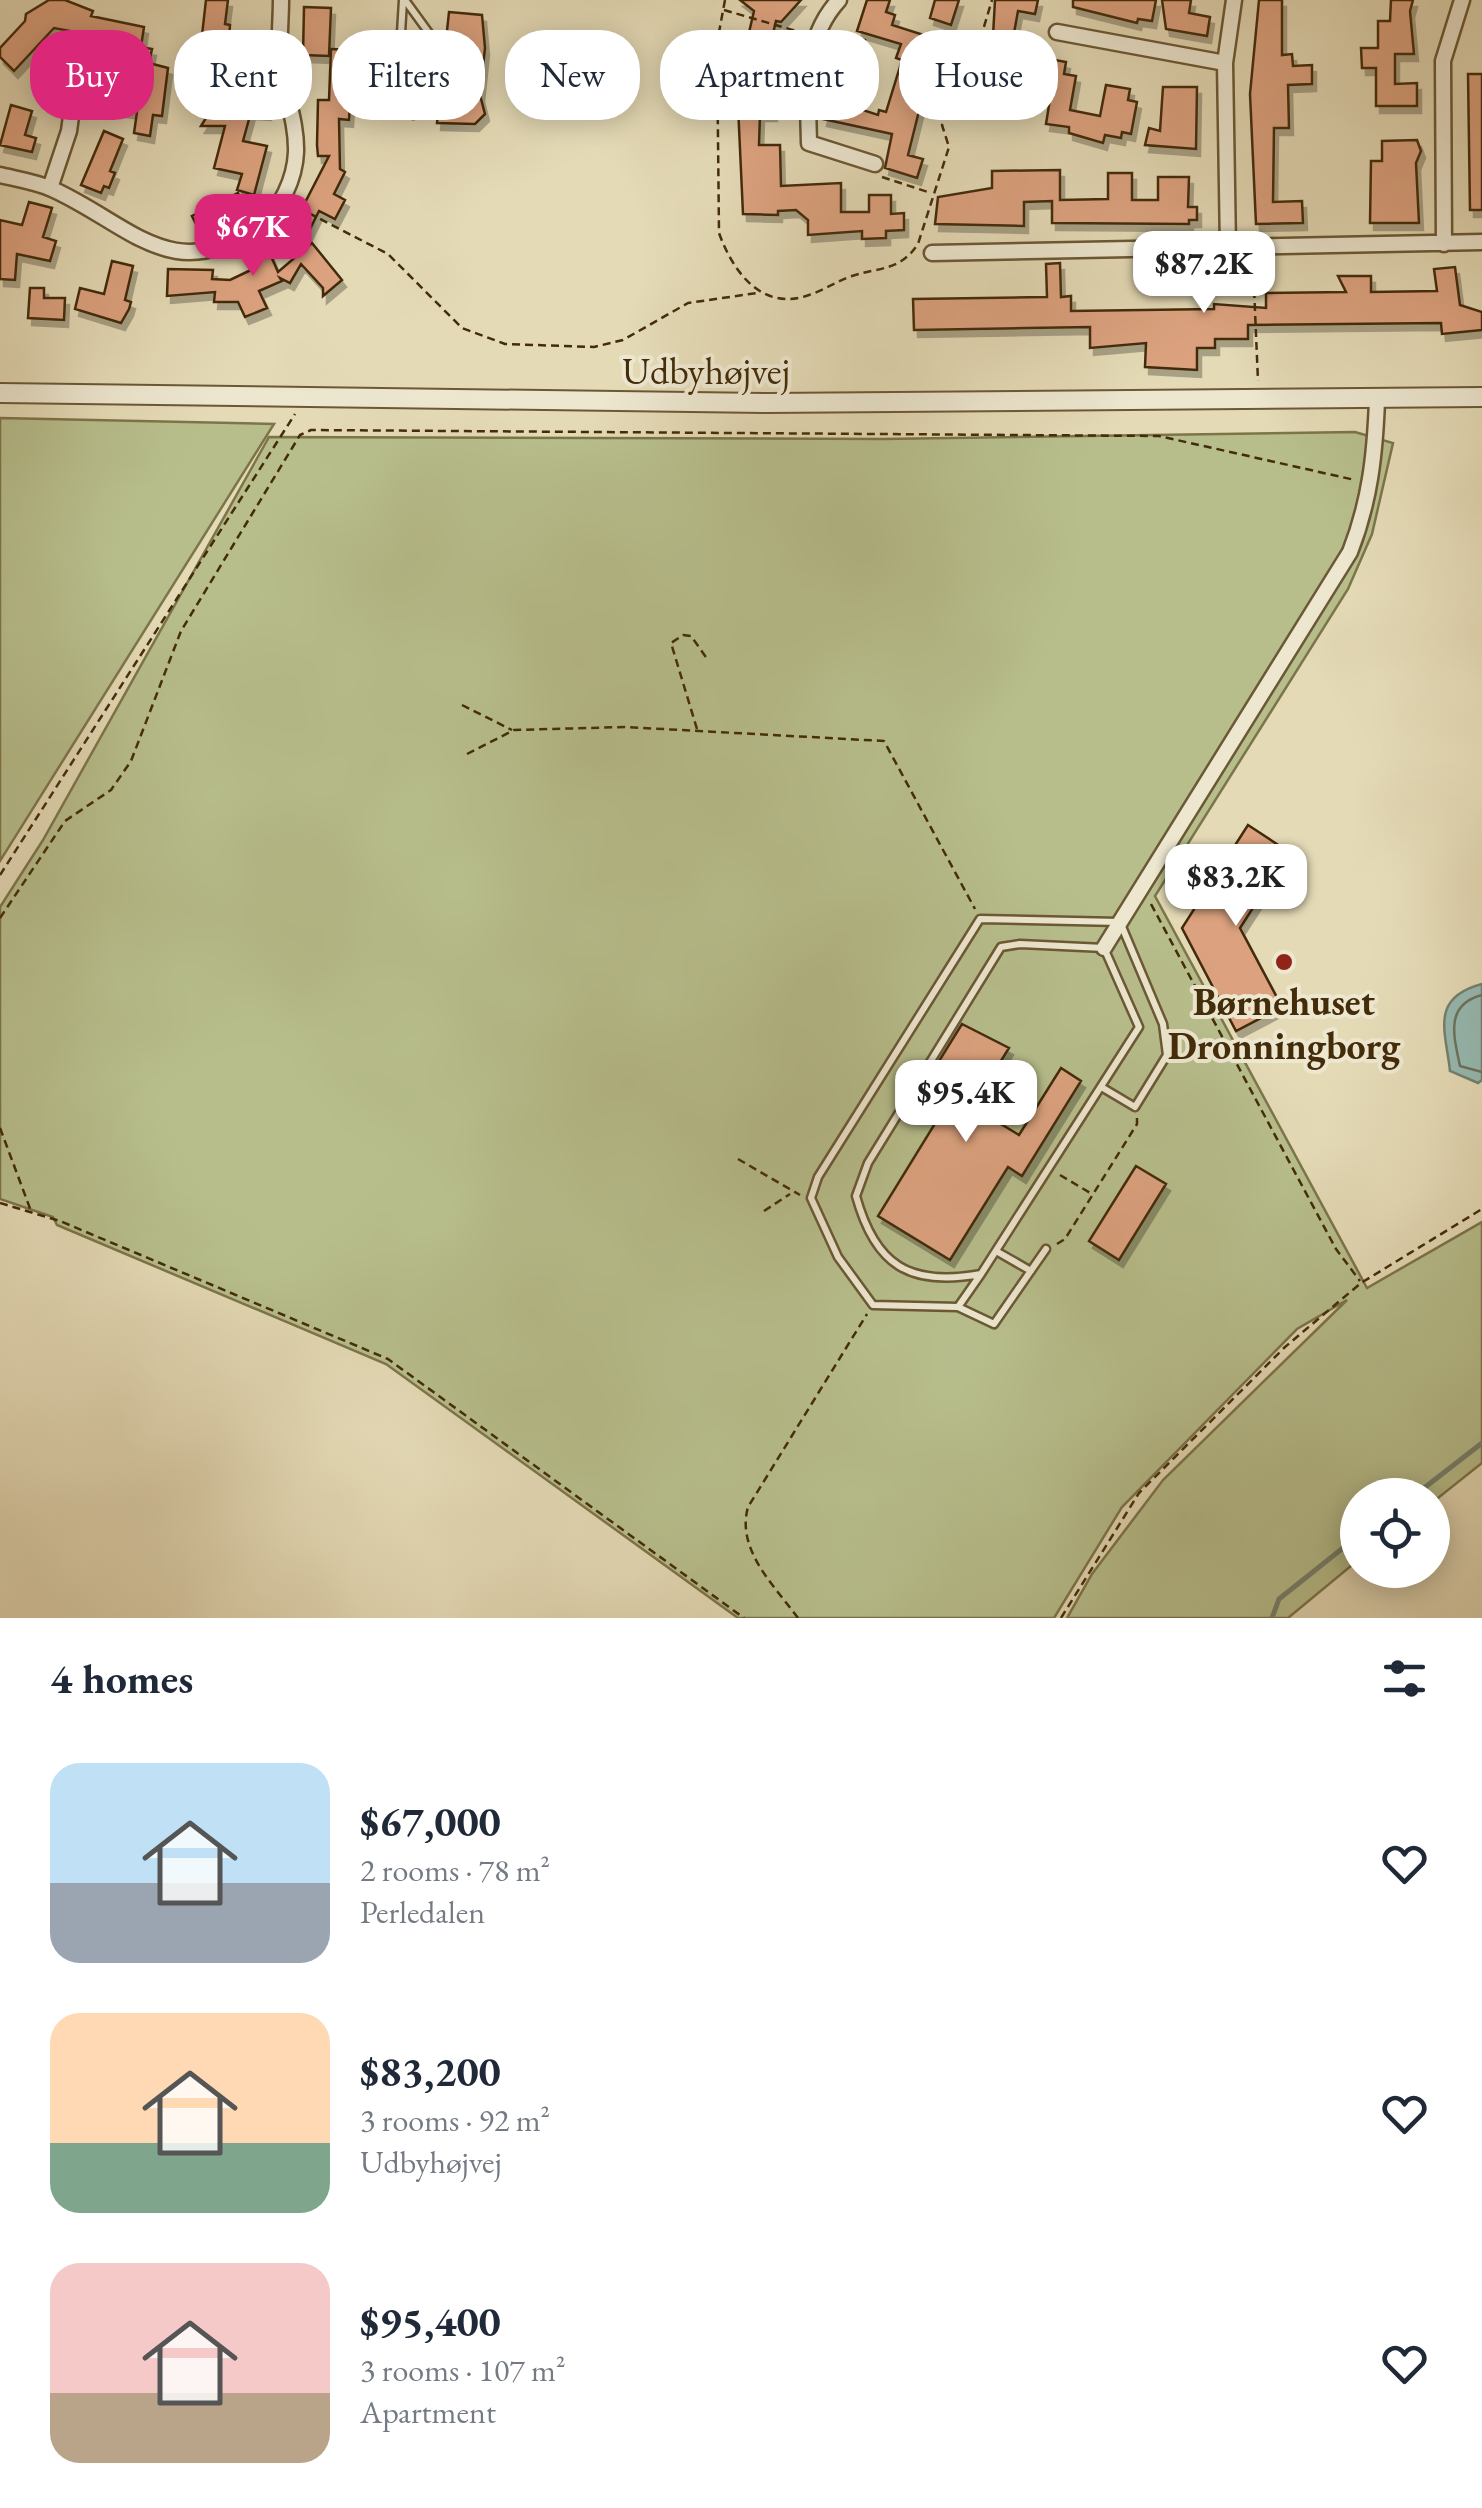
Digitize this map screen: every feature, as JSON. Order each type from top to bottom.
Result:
[{"type":"street","points":[[0,175],[50,188],[147,244],[188,254],[238,241],[266,221],[282,200],[296,156],[280,55],[281,0]]},
{"type":"street","points":[[820,30],[839,0]]},
{"type":"street","points":[[1228,248],[1225,64],[1234,0]]},
{"type":"street","points":[[1444,244],[1443,62],[1462,0]]},
{"type":"street","points":[[1058,32],[1225,64]]},
{"type":"street","points":[[50,188],[70,120]]},
{"type":"street","points":[[809,120],[809,143],[875,164]]},
{"type":"street","points":[[932,253],[1482,242]]},
{"type":"street","name":"Udbyhøjvej","points":[[0,390],[769,403],[1482,397]]},
{"type":"street","points":[[1104,948],[1350,552],[1371,483],[1377,400]]},
{"type":"lane","points":[[404,0],[429,33],[425,102],[413,115],[402,109],[397,99],[404,0]]},
{"type":"lane","points":[[1046,1248],[994,1324],[958,1307],[874,1304],[838,1257],[811,1198],[818,1177],[980,920],[1120,922],[1163,1024],[1167,1055],[1135,1108],[1103,1088]]},
{"type":"lane","points":[[958,1307],[981,1274],[1103,1088],[1139,1028],[1104,948],[1001,947],[868,1163],[856,1196],[879,1254],[909,1274],[958,1278],[981,1274]]},
{"type":"lane","points":[[996,1251],[1030,1272]]},
{"type":"path","points":[[725,0],[717,44],[719,233],[729,260],[758,292]]},
{"type":"path","points":[[282,200],[374,245],[462,328],[505,344],[594,348],[623,340],[688,302],[758,292],[788,300],[807,296],[852,276],[902,264],[918,244],[948,147],[942,126],[968,40],[983,30],[992,0]]},
{"type":"path","points":[[723,9],[793,30]]},
{"type":"path","points":[[875,164],[874,175],[933,194]]},
{"type":"path","points":[[292,256],[311,240]]},
{"type":"path","points":[[1253,247],[1259,400]]},
{"type":"path","points":[[0,875],[295,418],[294,397]]},
{"type":"path","points":[[0,918],[65,821],[111,790],[131,761],[181,630],[300,435],[311,430],[1159,436],[1371,483]]},
{"type":"path","points":[[697,730],[670,643],[683,634],[692,636],[708,660]]},
{"type":"path","points":[[462,705],[514,730],[697,730],[884,740],[980,920]]},
{"type":"path","points":[[466,754],[514,730]]},
{"type":"path","points":[[1142,888],[1336,1249],[1361,1283]]},
{"type":"path","points":[[1046,1248],[1065,1240],[1138,1124],[1135,1108]]},
{"type":"path","points":[[0,1128],[31,1212]]},
{"type":"path","points":[[738,1159],[792,1193],[811,1198]]},
{"type":"path","points":[[1050,1168],[1093,1195]]},
{"type":"path","points":[[764,1210],[792,1193]]},
{"type":"path","points":[[0,1203],[31,1212],[388,1359],[744,1618]]},
{"type":"path","points":[[1061,1618],[1139,1493],[1285,1348],[1361,1283],[1482,1208]]},
{"type":"path","points":[[798,1618],[752,1554],[744,1524],[748,1507],[874,1304]]},
{"type":"green space","points":[[0,418],[274,424],[0,861]]},
{"type":"green space","points":[[1355,432],[1393,443],[1372,534],[1348,589],[1155,896],[1367,1288],[1482,1222],[1482,1463],[1450,1488],[1450,1478],[1340,1478],[1340,1575],[1288,1618],[1067,1618],[1092,1574],[1163,1480],[1347,1300],[1297,1329],[1122,1507],[1054,1618],[738,1618],[386,1364],[57,1225],[53,1217],[0,1199],[0,907],[43,840],[269,437],[883,439]]},
{"type":"water","points":[[1482,984],[1482,1080],[1478,1083],[1450,1071],[1444,1030],[1448,1007],[1454,998]]},
{"type":"building","points":[[49,0],[65,0],[93,11],[91,16],[144,27],[30,30],[30,54],[14,71],[0,57],[0,48],[25,21],[26,14]]},
{"type":"building","points":[[206,0],[228,0],[225,24],[230,25],[230,30],[203,30]]},
{"type":"building","points":[[740,0],[801,0],[781,22],[776,21],[774,30],[750,30],[754,11]]},
{"type":"building","points":[[867,0],[890,0],[886,12],[895,15],[892,25],[908,30],[899,30],[899,43],[879,38],[879,30],[857,30]]},
{"type":"building","points":[[935,0],[959,0],[951,25],[930,18]]},
{"type":"building","points":[[995,0],[1038,0],[1035,14],[1018,11],[1015,30],[993,30]]},
{"type":"building","points":[[1073,0],[1156,0],[1152,21],[1138,19],[1137,23],[1073,7]]},
{"type":"building","points":[[1162,0],[1191,0],[1189,13],[1210,17],[1207,36],[1166,29]]},
{"type":"building","points":[[1259,0],[1282,0],[1282,55],[1292,54],[1293,66],[1312,65],[1312,84],[1288,85],[1289,128],[1274,128],[1273,202],[1302,201],[1303,223],[1256,224],[1250,94]]},
{"type":"building","points":[[1391,0],[1413,0],[1410,11],[1414,54],[1395,54],[1395,84],[1417,83],[1417,106],[1376,106],[1376,68],[1362,68],[1361,48],[1378,48],[1378,21],[1390,21]]},
{"type":"building","points":[[304,7],[331,8],[329,56],[312,55],[312,30],[304,30]]},
{"type":"building","points":[[449,12],[482,15],[483,30],[447,30]]},
{"type":"building","points":[[332,49],[332,120],[339,120],[340,169],[345,172],[334,194],[345,200],[335,219],[319,211],[304,241],[285,231],[293,216],[297,218],[329,156],[318,156],[317,145],[318,100],[329,100]]},
{"type":"building","points":[[1058,61],[1066,62],[1064,74],[1076,76],[1070,110],[1100,116],[1106,85],[1130,89],[1128,100],[1137,102],[1131,134],[1122,132],[1121,138],[1105,135],[1103,143],[1069,133],[1069,127],[1046,124],[1047,120],[1058,120]]},
{"type":"building","points":[[154,64],[168,68],[162,116],[154,115]]},
{"type":"building","points":[[899,70],[899,120],[917,120],[908,155],[923,159],[917,178],[885,168],[892,134],[828,120],[879,120],[879,110],[886,112]]},
{"type":"building","points":[[1468,74],[1482,74],[1482,210],[1470,210]]},
{"type":"building","points":[[1163,87],[1197,87],[1196,149],[1145,145],[1149,128],[1160,131]]},
{"type":"building","points":[[11,105],[30,110],[25,135],[36,138],[32,152],[0,145]]},
{"type":"building","points":[[136,120],[152,120],[150,136],[134,133]]},
{"type":"building","points":[[205,120],[249,120],[243,141],[267,146],[254,195],[237,190],[242,174],[214,168],[225,126],[201,126]]},
{"type":"building","points":[[437,120],[479,120],[475,124],[437,123]]},
{"type":"building","points":[[739,120],[760,120],[759,145],[780,145],[781,186],[841,183],[841,212],[869,212],[869,195],[891,195],[891,214],[904,213],[904,230],[886,231],[886,238],[862,239],[862,231],[808,235],[808,220],[796,210],[778,211],[778,215],[743,214]]},
{"type":"building","points":[[104,131],[123,139],[110,171],[115,173],[109,188],[104,186],[101,193],[81,185]]},
{"type":"building","points":[[1417,140],[1421,151],[1416,163],[1419,223],[1370,223],[1371,161],[1382,161],[1382,141]]},
{"type":"building","points":[[1060,170],[1060,200],[1108,199],[1108,173],[1132,173],[1132,200],[1158,200],[1158,177],[1189,177],[1188,207],[1197,207],[1197,220],[1189,220],[1189,224],[1052,223],[1052,201],[1024,202],[1024,226],[935,224],[938,197],[992,188],[992,171]]},
{"type":"building","points":[[238,193],[248,213],[202,236],[192,216]]},
{"type":"building","points":[[29,202],[52,208],[43,237],[56,241],[50,261],[17,254],[15,280],[0,279],[0,220],[22,225]]},
{"type":"building","points":[[312,243],[342,280],[323,296],[323,288],[301,264],[290,283],[280,278],[282,281],[259,291],[267,308],[245,317],[238,302],[214,302],[215,292],[167,296],[168,269],[213,270],[212,279],[230,280],[253,269],[248,256],[267,247],[278,272]]},
{"type":"building","points":[[112,261],[133,266],[125,300],[131,302],[121,323],[75,309],[80,288],[104,294]]},
{"type":"building","points":[[1060,263],[1061,297],[1071,296],[1071,311],[1214,309],[1214,304],[1266,308],[1266,293],[1346,292],[1338,276],[1371,276],[1371,292],[1437,291],[1434,269],[1455,267],[1460,305],[1482,312],[1482,330],[1442,334],[1441,323],[1248,325],[1248,339],[1215,339],[1215,348],[1197,348],[1197,370],[1145,367],[1146,343],[1090,348],[1090,327],[914,330],[913,299],[1047,297],[1046,264]]},
{"type":"building","points":[[30,288],[44,288],[44,298],[65,298],[64,320],[28,318]]},
{"type":"building","points":[[1248,825],[1289,852],[1240,928],[1282,1007],[1236,1031],[1182,928]]},
{"type":"building","points":[[962,1024],[1009,1048],[989,1080],[994,1084],[978,1110],[1019,1135],[1061,1068],[1081,1081],[1022,1176],[1008,1167],[950,1260],[878,1216],[936,1122],[916,1110],[931,1085],[926,1082]]},
{"type":"building","points":[[1136,1166],[1166,1184],[1119,1260],[1089,1241]]},
{"type":"waterway","points":[[1437,1478],[1482,1443]]},
{"type":"waterway","points":[[1272,1618],[1279,1599],[1340,1550]]},
{"type":"place","name":"Børnehuset Dronningborg","points":[[1284,962]]}]
